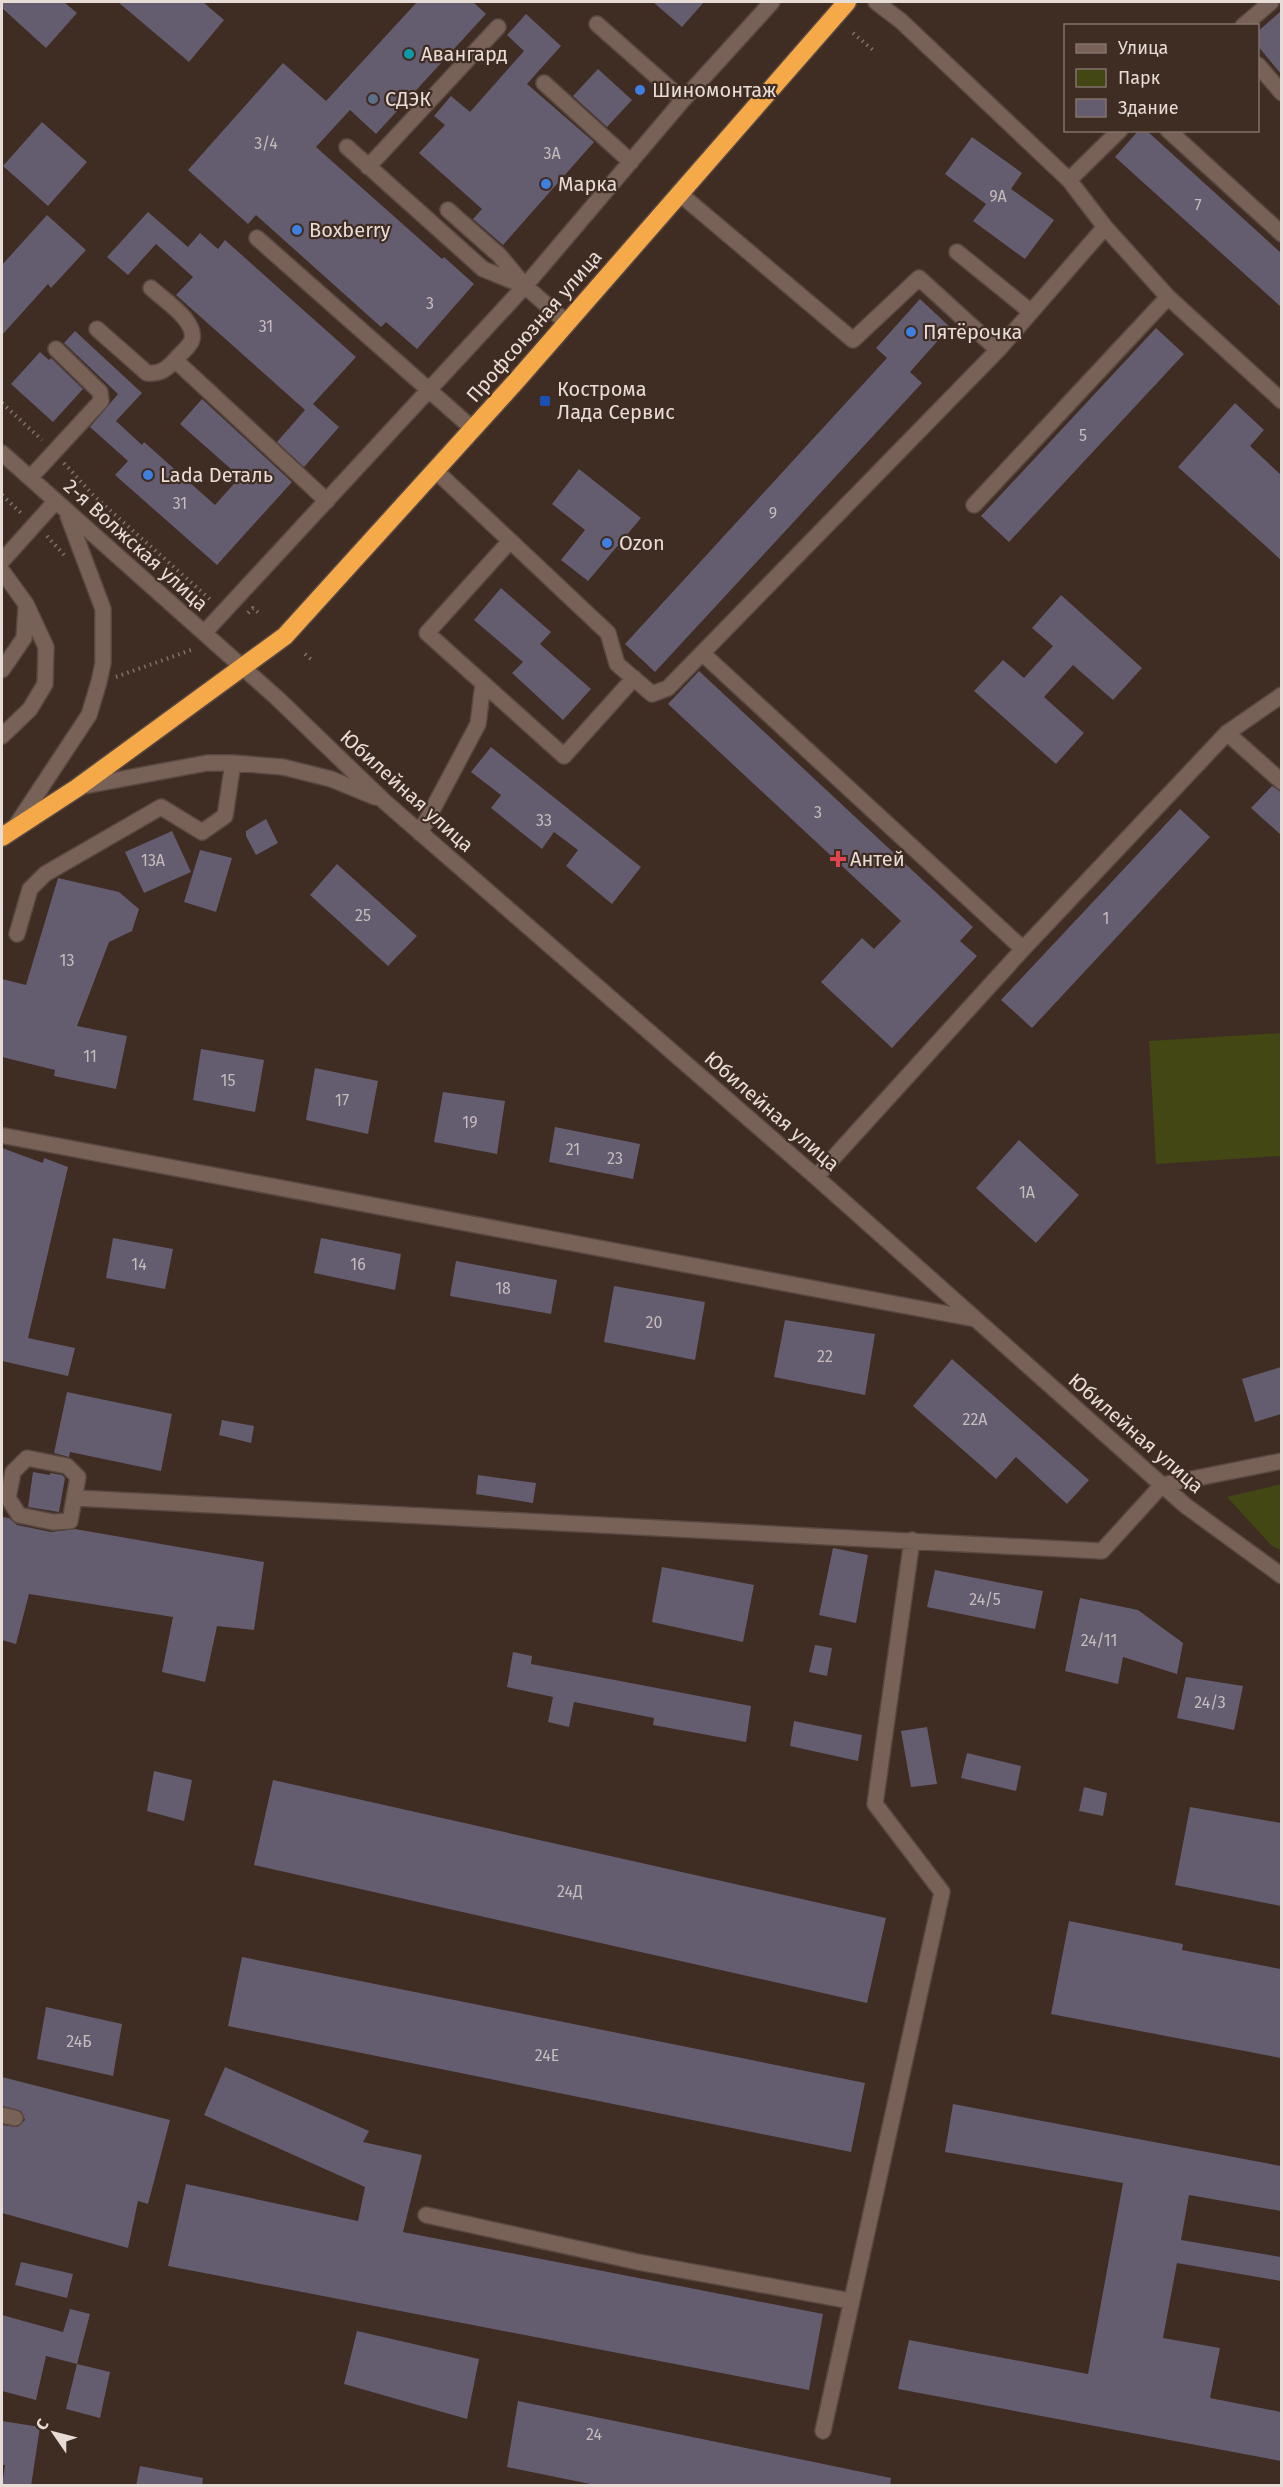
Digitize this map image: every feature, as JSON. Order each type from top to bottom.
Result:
[{"type":"highway","name":"Профсоюзная улица","points":[[8,833],[76,788],[285,636],[436,471],[846,2]]},
{"type":"street","points":[[204,633],[525,286],[683,100],[772,2]]},
{"type":"street","points":[[876,2],[901,21],[1069,180],[1105,227],[1167,297],[1281,401]]},
{"type":"street","points":[[1245,24],[1271,2]]},
{"type":"street","points":[[597,24],[683,100]]},
{"type":"street","points":[[368,167],[498,27]]},
{"type":"street","points":[[1259,67],[1281,93]]},
{"type":"street","points":[[544,83],[631,162]]},
{"type":"street","points":[[1069,180],[1118,132]]},
{"type":"street","points":[[1170,132],[1281,234]]},
{"type":"street","points":[[347,147],[483,269],[525,286]]},
{"type":"street","points":[[680,194],[853,340],[918,278],[998,350]]},
{"type":"street","points":[[448,210],[499,255],[525,286],[566,322]]},
{"type":"street","points":[[436,471],[608,633],[617,664],[652,694],[668,688],[998,350],[1105,227]]},
{"type":"street","points":[[257,238],[473,429]]},
{"type":"street","points":[[957,252],[1031,312]]},
{"type":"street","points":[[97,329],[147,373],[158,374],[167,369],[191,342],[193,330],[188,322],[151,288]]},
{"type":"street","points":[[974,505],[1167,297]]},
{"type":"street","points":[[30,478],[100,401],[100,392],[56,349]]},
{"type":"street","points":[[175,360],[327,501]]},
{"type":"street","name":"2-я Волжская улица","points":[[2,453],[243,668]]},
{"type":"street","points":[[2,561],[55,502]]},
{"type":"street","points":[[8,833],[89,715],[103,663],[103,609],[67,513]]},
{"type":"street","points":[[510,541],[427,633],[564,756],[634,678]]},
{"type":"street","points":[[2,571],[26,604],[46,647],[45,684],[30,709],[2,736]]},
{"type":"street","points":[[2,670],[24,638],[26,604]]},
{"type":"street","points":[[702,653],[1023,949]]},
{"type":"street","name":"Юбилейная улица","points":[[243,668],[385,802],[816,1177],[1186,1506],[1281,1576]]},
{"type":"street","points":[[420,832],[478,724],[483,684]]},
{"type":"street","points":[[816,1177],[1023,949],[1227,733],[1281,695]]},
{"type":"street","points":[[1227,733],[1281,782]]},
{"type":"street","points":[[76,788],[207,763],[233,763],[283,767],[332,778],[385,802]]},
{"type":"street","points":[[17,934],[30,889],[45,874],[161,807],[202,832],[225,816],[233,763]]},
{"type":"street","points":[[5,1136],[977,1320]]},
{"type":"street","points":[[27,1458],[67,1466],[78,1477],[75,1498],[70,1521],[53,1521],[19,1515],[8,1498],[14,1472],[27,1458]]},
{"type":"street","points":[[75,1498],[1102,1551],[1162,1485],[1281,1461]]},
{"type":"street","points":[[823,2431],[942,1892],[875,1804],[912,1540]]},
{"type":"street","points":[[426,2215],[638,2262],[851,2301]]},
{"type":"path","points":[[853,33],[874,51]]},
{"type":"path","points":[[2,403],[54,452],[94,496],[224,612]]},
{"type":"path","points":[[2,495],[36,524],[67,558]]},
{"type":"path","points":[[253,608],[261,615]]},
{"type":"path","points":[[106,680],[194,649]]},
{"type":"path","points":[[305,654],[314,661]]},
{"type":"green space","points":[[1281,1033],[1281,1156],[1156,1164],[1149,1041]]},
{"type":"green space","points":[[1282,1484],[1281,1550],[1272,1546],[1227,1497]]},
{"type":"building","points":[[2,2],[64,2],[77,13],[46,48],[2,8]]},
{"type":"building","points":[[118,2],[203,2],[224,20],[189,62]]},
{"type":"building","points":[[417,2],[473,2],[486,14],[376,134],[350,110],[316,147],[442,259],[444,257],[474,284],[417,349],[386,322],[381,327],[256,215],[248,224],[188,170],[283,63],[326,101]]},
{"type":"building","points":[[653,2],[704,2],[682,27]]},
{"type":"building","points":[[1281,11],[1281,74],[1259,47],[1259,30]]},
{"type":"building","points":[[526,14],[561,46],[527,84],[594,142],[503,245],[473,219],[482,209],[419,153],[445,125],[434,116],[451,96],[470,112],[524,51],[507,35]]},
{"type":"building","points":[[598,69],[632,100],[607,127],[573,96]]},
{"type":"building","points":[[42,122],[87,162],[48,206],[3,166]]},
{"type":"building","points":[[1137,132],[1148,132],[1281,253],[1281,307],[1115,157]]},
{"type":"building","points":[[972,137],[1022,173],[1011,189],[1054,220],[1025,259],[973,221],[986,204],[945,174]]},
{"type":"building","points":[[148,212],[188,247],[200,233],[218,249],[225,240],[356,357],[313,404],[339,427],[304,467],[277,442],[305,410],[176,295],[193,277],[156,244],[128,275],[107,257]]},
{"type":"building","points":[[47,215],[86,250],[51,288],[48,284],[2,335],[2,265]]},
{"type":"building","points":[[920,299],[950,327],[910,372],[922,383],[655,672],[625,644],[887,358],[876,348]]},
{"type":"building","points":[[1156,328],[1184,354],[1009,542],[981,516]]},
{"type":"building","points":[[75,331],[142,393],[116,421],[142,445],[144,442],[215,505],[240,477],[180,424],[202,399],[292,482],[217,565],[115,475],[128,461],[90,427],[118,394],[64,343]]},
{"type":"building","points":[[40,352],[49,360],[51,358],[83,389],[53,422],[11,384]]},
{"type":"building","points":[[1235,403],[1264,430],[1250,446],[1281,475],[1281,560],[1178,467]]},
{"type":"building","points":[[579,469],[641,518],[588,581],[561,560],[585,530],[552,504]]},
{"type":"building","points":[[501,588],[551,632],[540,644],[591,689],[563,720],[512,673],[523,662],[474,620]]},
{"type":"building","points":[[1061,595],[1142,668],[1113,700],[1073,665],[1044,697],[1084,733],[1056,764],[974,691],[1003,660],[1024,678],[1053,646],[1032,628]]},
{"type":"building","points":[[699,671],[973,927],[960,941],[977,956],[892,1048],[821,982],[862,938],[874,949],[901,921],[668,704]]},
{"type":"building","points":[[491,747],[641,867],[612,904],[566,866],[578,850],[554,832],[542,849],[491,808],[501,795],[471,772]]},
{"type":"building","points":[[1272,786],[1281,792],[1281,835],[1251,808]]},
{"type":"building","points":[[1180,809],[1210,837],[1032,1028],[1001,1000]]},
{"type":"building","points":[[266,819],[278,843],[256,855],[246,836],[246,831]]},
{"type":"building","points":[[172,831],[191,872],[144,893],[125,852]]},
{"type":"building","points":[[200,850],[232,858],[216,912],[184,902]]},
{"type":"building","points":[[337,864],[417,936],[388,966],[310,895]]},
{"type":"building","points":[[58,878],[119,892],[139,909],[132,931],[109,942],[77,1026],[127,1036],[116,1089],[54,1076],[55,1070],[2,1057],[2,979],[26,985]]},
{"type":"building","points":[[201,1049],[264,1060],[255,1112],[193,1100]]},
{"type":"building","points":[[315,1068],[378,1081],[368,1134],[306,1120]]},
{"type":"building","points":[[443,1092],[505,1101],[497,1154],[434,1142]]},
{"type":"building","points":[[555,1127],[640,1144],[633,1179],[549,1162]]},
{"type":"building","points":[[1019,1140],[1079,1195],[1036,1243],[976,1188]]},
{"type":"building","points":[[2,1148],[43,1163],[44,1158],[68,1167],[28,1338],[75,1348],[68,1376],[2,1361]]},
{"type":"building","points":[[113,1238],[173,1249],[165,1289],[106,1278]]},
{"type":"building","points":[[321,1238],[401,1254],[395,1290],[314,1273]]},
{"type":"building","points":[[456,1261],[557,1280],[551,1314],[450,1296]]},
{"type":"building","points":[[614,1286],[705,1302],[695,1360],[604,1342]]},
{"type":"building","points":[[785,1320],[875,1334],[865,1395],[774,1377]]},
{"type":"building","points":[[952,1359],[1089,1480],[1067,1504],[1016,1457],[996,1479],[913,1406]]},
{"type":"building","points":[[1281,1367],[1281,1414],[1255,1422],[1242,1379]]},
{"type":"building","points":[[67,1392],[172,1414],[161,1471],[70,1452],[69,1457],[54,1453]]},
{"type":"building","points":[[222,1420],[254,1426],[251,1443],[219,1435]]},
{"type":"building","points":[[33,1472],[62,1475],[65,1478],[59,1512],[28,1507]]},
{"type":"building","points":[[478,1475],[536,1483],[533,1503],[476,1494]]},
{"type":"building","points":[[2,1517],[9,1518],[17,1525],[51,1532],[75,1529],[264,1562],[254,1630],[217,1626],[205,1682],[162,1672],[173,1617],[29,1594],[16,1644],[2,1640]]},
{"type":"building","points":[[833,1548],[868,1555],[856,1623],[819,1615]]},
{"type":"building","points":[[662,1567],[754,1585],[743,1642],[652,1622]]},
{"type":"building","points":[[935,1570],[1043,1591],[1035,1629],[927,1607]]},
{"type":"building","points":[[1080,1598],[1138,1610],[1183,1643],[1177,1674],[1123,1657],[1118,1684],[1065,1671]]},
{"type":"building","points":[[815,1645],[832,1648],[827,1676],[809,1672]]},
{"type":"building","points":[[513,1652],[532,1656],[531,1664],[751,1706],[746,1742],[653,1725],[654,1718],[574,1702],[569,1727],[548,1722],[553,1697],[507,1687]]},
{"type":"building","points":[[1186,1677],[1243,1686],[1234,1730],[1177,1718]]},
{"type":"building","points":[[794,1721],[862,1735],[858,1761],[790,1746]]},
{"type":"building","points":[[927,1727],[937,1784],[911,1787],[901,1731]]},
{"type":"building","points":[[967,1753],[1021,1766],[1016,1791],[961,1778]]},
{"type":"building","points":[[154,1771],[192,1780],[184,1821],[147,1811]]},
{"type":"building","points":[[273,1780],[886,1918],[867,2003],[254,1865]]},
{"type":"building","points":[[1084,1787],[1107,1793],[1103,1816],[1079,1811]]},
{"type":"building","points":[[1190,1807],[1281,1823],[1281,1906],[1175,1885]]},
{"type":"building","points":[[1069,1921],[1183,1944],[1182,1950],[1281,1969],[1281,2058],[1051,2014]]},
{"type":"building","points":[[242,1957],[865,2083],[851,2152],[228,2026]]},
{"type":"building","points":[[46,2007],[122,2024],[113,2076],[37,2059]]},
{"type":"building","points":[[225,2067],[369,2131],[363,2142],[422,2155],[403,2232],[823,2314],[809,2390],[168,2266],[186,2184],[358,2221],[365,2187],[204,2115]]},
{"type":"building","points":[[2,2077],[170,2120],[148,2204],[138,2201],[128,2248],[2,2213],[2,2125],[17,2127],[25,2120],[21,2111],[2,2106]]},
{"type":"building","points":[[953,2104],[1281,2166],[1281,2211],[1189,2195],[1181,2240],[1281,2257],[1281,2281],[1177,2263],[1163,2338],[1220,2348],[1210,2398],[1281,2412],[1281,2461],[898,2389],[909,2340],[1088,2374],[1123,2183],[945,2152]]},
{"type":"building","points":[[21,2262],[73,2274],[67,2298],[15,2285]]},
{"type":"building","points":[[70,2309],[90,2314],[77,2364],[46,2356],[36,2400],[2,2391],[2,2315],[63,2332]]},
{"type":"building","points":[[357,2331],[479,2359],[467,2419],[344,2384]]},
{"type":"building","points":[[77,2364],[110,2372],[100,2418],[66,2409]]},
{"type":"building","points":[[518,2401],[891,2478],[890,2486],[600,2486],[507,2467]]},
{"type":"building","points":[[2,2421],[40,2427],[31,2486],[2,2486],[5,2465],[2,2465]]},
{"type":"building","points":[[140,2466],[203,2478],[202,2486],[136,2486]]},
{"type":"place","name":"Авангард","points":[[409,54]]},
{"type":"place","name":"Шиномонтаж","points":[[640,90]]},
{"type":"place","name":"СДЭК","points":[[373,99]]},
{"type":"place","name":"Марка","points":[[546,184]]},
{"type":"place","name":"Boxberry","points":[[297,230]]},
{"type":"place","name":"Пятёрочка","points":[[911,332]]},
{"type":"place","name":"Кострома Лада Сервис","points":[[545,401]]},
{"type":"place","name":"Lada Dеталь","points":[[148,475]]},
{"type":"place","name":"Ozon","points":[[607,543]]},
{"type":"place","name":"Антей","points":[[838,859]]}]
